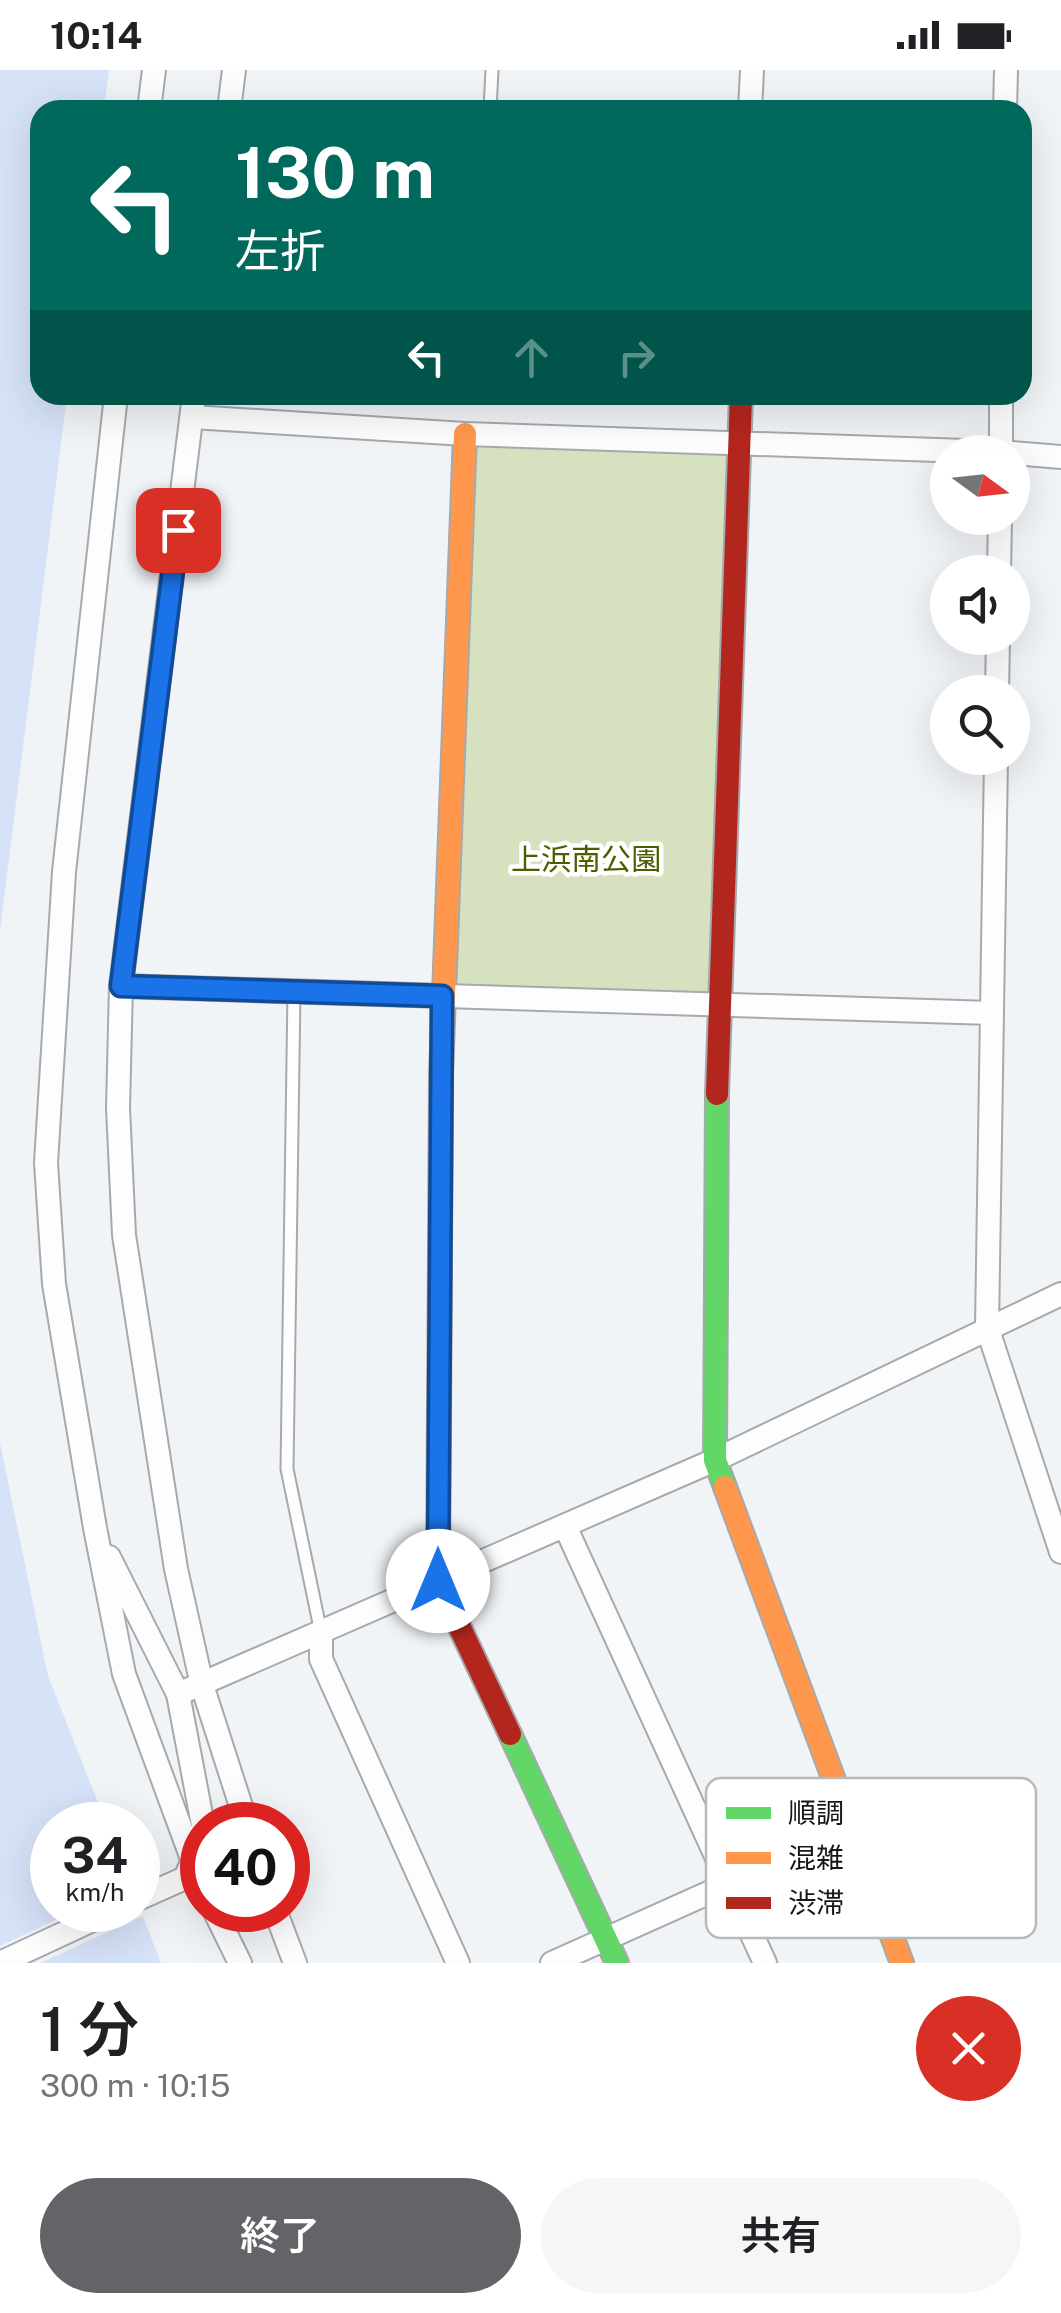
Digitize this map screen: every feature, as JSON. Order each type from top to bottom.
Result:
[{"type":"street","points":[[150,100],[154,70]]},
{"type":"street","points":[[230,100],[234,70]]},
{"type":"street","points":[[750,100],[752,70]]},
{"type":"street","points":[[1005,100],[1006,70]]},
{"type":"street","points":[[115,405],[64,872],[46,1164],[54,1284],[95,1528],[124,1674],[180,1839]]},
{"type":"street","points":[[742,405],[718,1005],[715,1460],[832,1778]]},
{"type":"street","points":[[999,435],[1000,405]]},
{"type":"street","points":[[240,1802],[202,1685],[176,1568],[124,1235],[118,1108],[121,986],[193,406],[465,434],[930,450]]},
{"type":"street","points":[[465,434],[442,996],[438,1581],[618,1963]]},
{"type":"street","points":[[1030,455],[1061,457]]},
{"type":"street","points":[[996,775],[987,1327],[1061,1552]]},
{"type":"street","points":[[121,986],[992,1014]]},
{"type":"street","points":[[178,1694],[715,1460],[1061,1294]]},
{"type":"street","points":[[564,1526],[706,1836]]},
{"type":"street","points":[[95,1528],[178,1694],[199,1802]]},
{"type":"street","points":[[321,1633],[321,1659],[458,1963]]},
{"type":"street","points":[[552,1963],[706,1894]]},
{"type":"street","points":[[0,1962],[66,1932]]},
{"type":"street","points":[[225,1932],[240,1963]]},
{"type":"street","points":[[283,1932],[294,1963]]},
{"type":"street","points":[[753,1938],[765,1963]]},
{"type":"street","points":[[892,1938],[902,1963]]},
{"type":"lane","points":[[490,100],[492,70]]},
{"type":"lane","points":[[294,992],[288,1469],[321,1633]]},
{"type":"green space","name":"上浜南公園","points":[[472,443],[732,450],[712,1004],[449,993]]},
{"type":"water","points":[[0,70],[109,70],[105,100],[30,100],[30,405],[66,405],[0,930]]},
{"type":"water","points":[[0,1443],[48,1676],[98,1802],[30,1802],[30,1932],[149,1932],[161,1963],[0,1963]]},
{"type":"pier","points":[[30,1932],[108,1932],[40,1963],[0,1963],[0,1946]]},
{"type":"traffic: fast","points":[[717,1094],[715,1460],[725,1487]]},
{"type":"traffic: fast","points":[[510,1734],[617,1963]]},
{"type":"traffic: slow","points":[[441,1075],[465,434]]},
{"type":"traffic: slow","points":[[725,1487],[833,1778]]},
{"type":"traffic: slow","points":[[893,1938],[902,1963]]},
{"type":"traffic: jam","points":[[717,1094],[741,405]]},
{"type":"traffic: jam","points":[[441,1075],[438,1581],[510,1734]]},
{"type":"route","points":[[178,530],[121,986],[442,996],[438,1581]]}]
